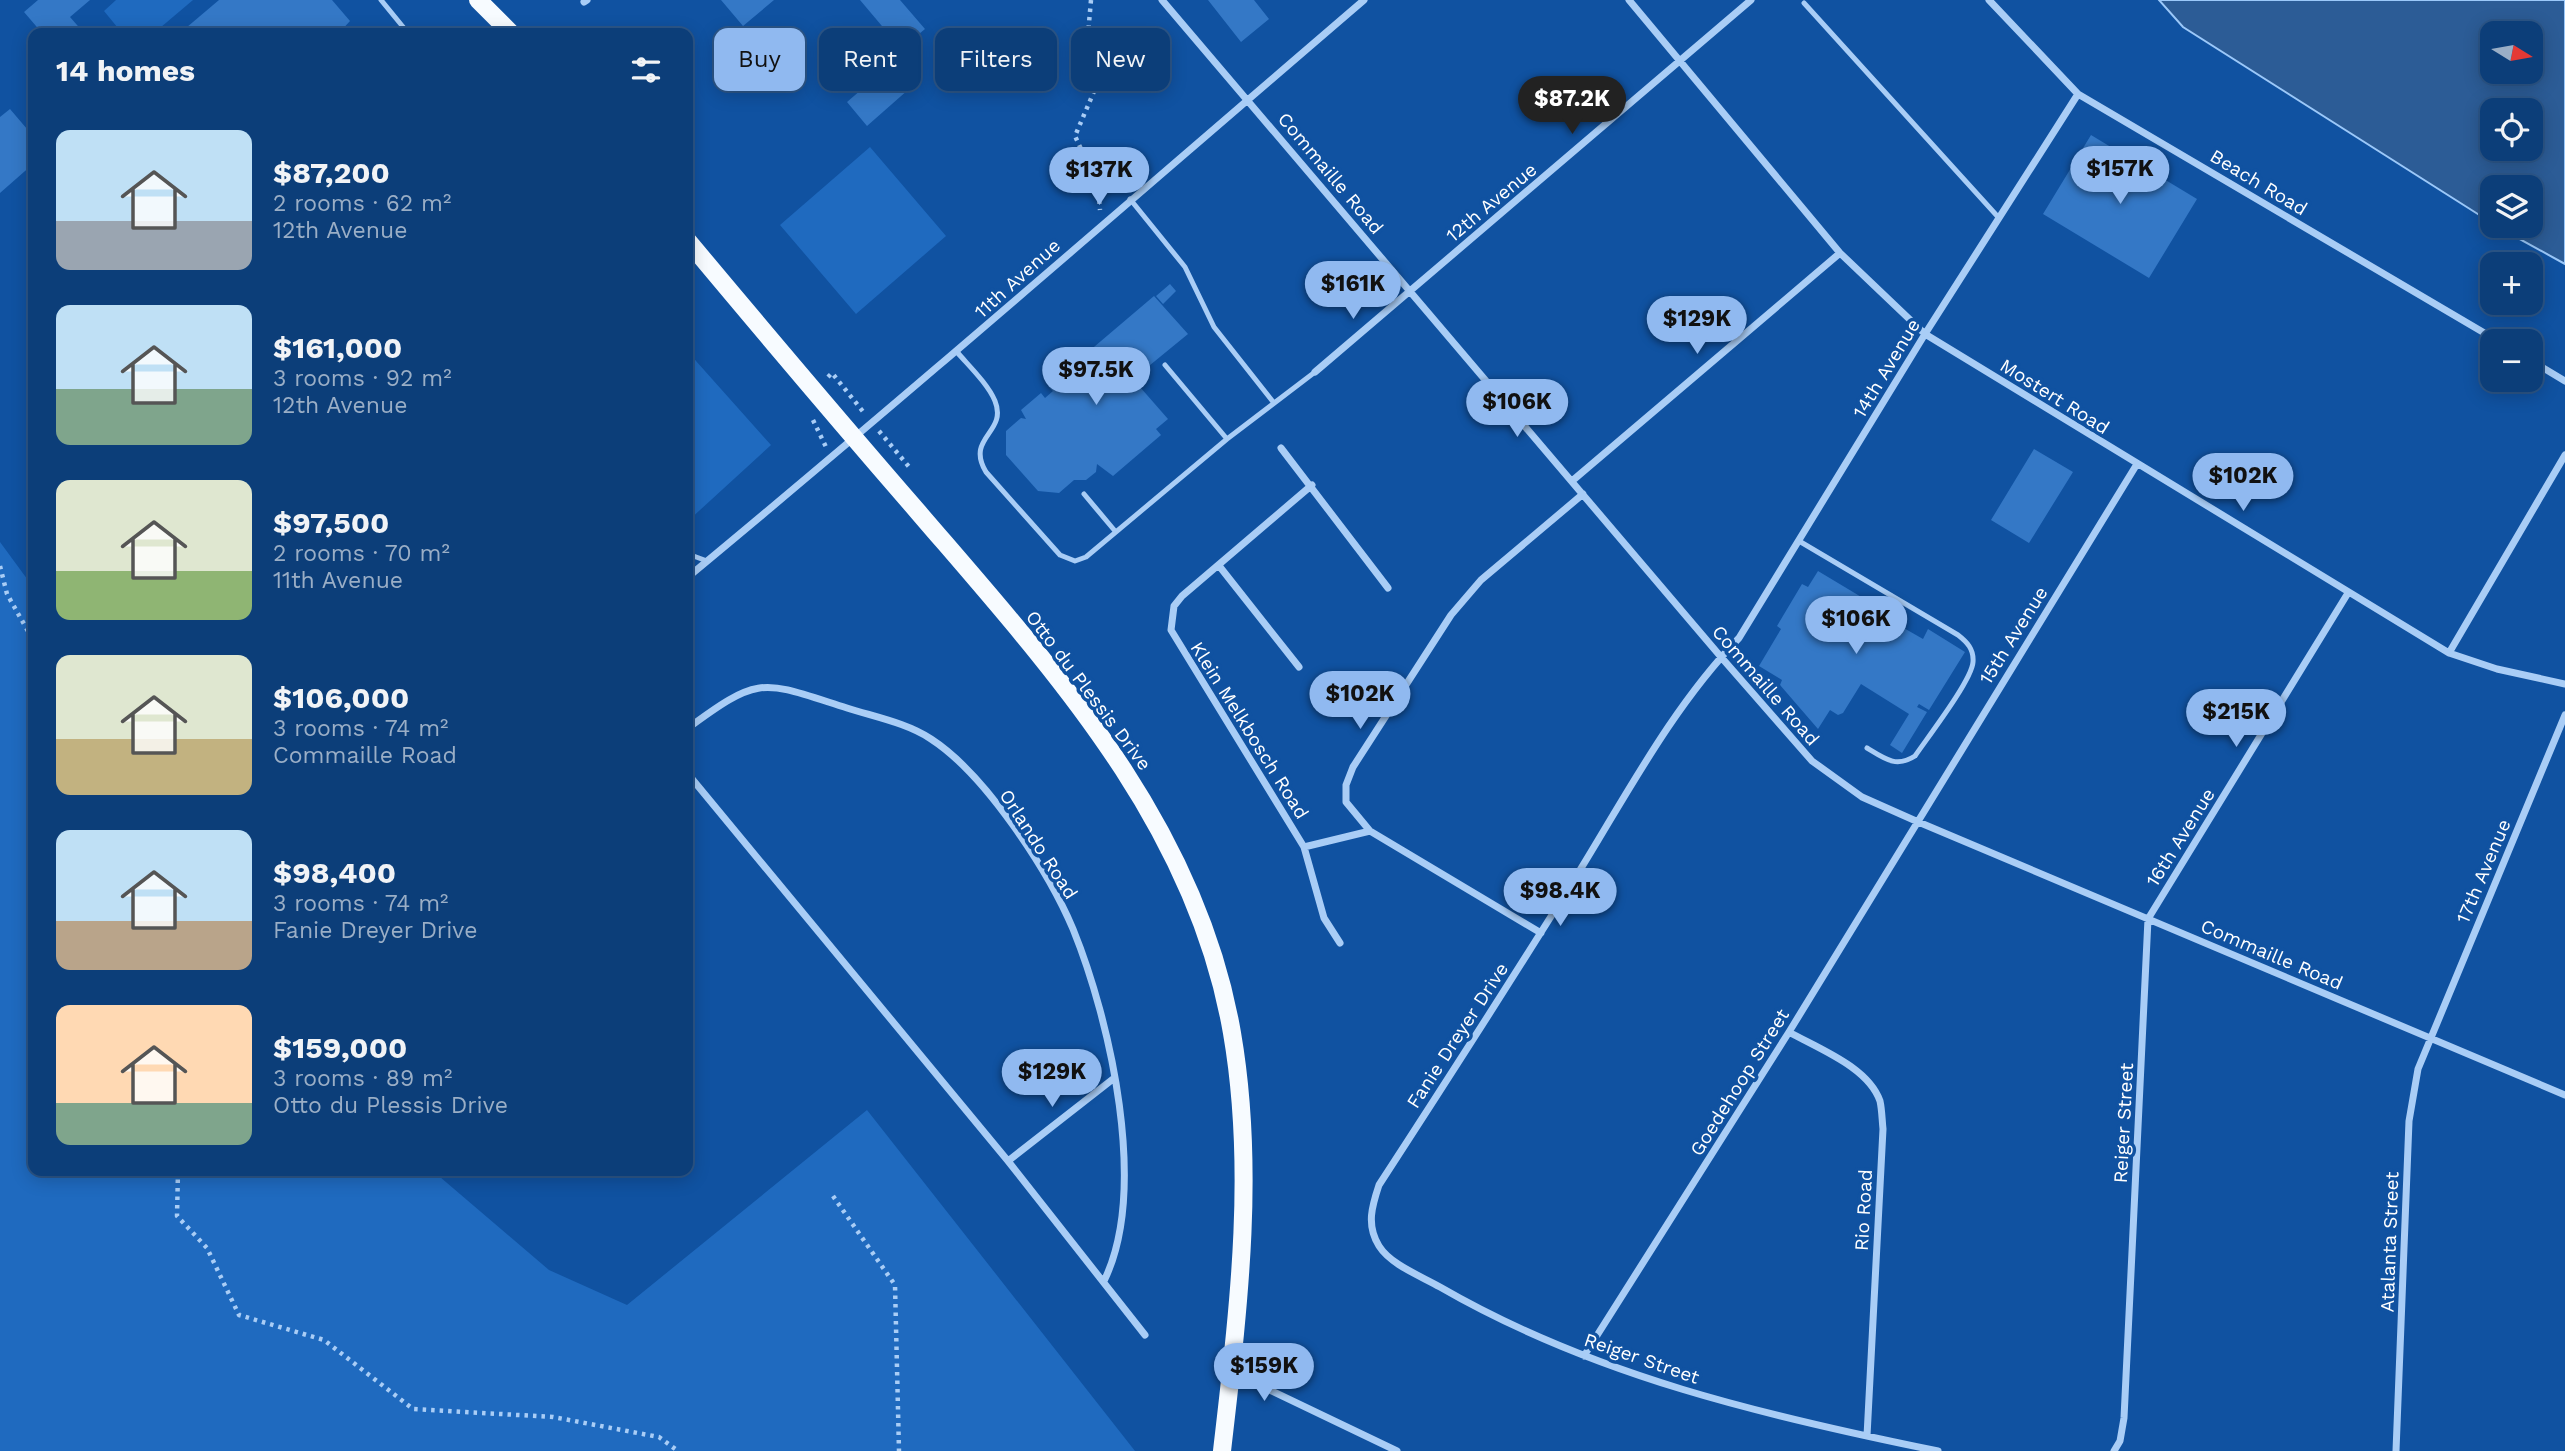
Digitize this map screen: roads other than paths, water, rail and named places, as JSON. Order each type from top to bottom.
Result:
[{"type":"main road","points":[[478,0],[507,28]]},
{"type":"main road","points":[[488,0],[508,28]]},
{"type":"main road","name":"Otto du Plessis Drive","points":[[693,247],[1044,658],[1113,751],[1173,851],[1215,963],[1232,1031],[1241,1098],[1245,1161],[1244,1224],[1223,1451]]},
{"type":"street","name":"Commaille Road","points":[[1162,0],[1812,761],[1862,797],[1916,821],[2565,1095]]},
{"type":"street","name":"11th Avenue","points":[[693,573],[957,352],[1102,223],[1364,0]]},
{"type":"street","name":"Mostert Road","points":[[1629,0],[1840,253],[1925,334],[2449,653],[2497,670],[2565,684]]},
{"type":"street","name":"12th Avenue","points":[[1315,372],[1682,62],[1751,0]]},
{"type":"street","name":"Beach Road","points":[[1989,0],[2078,94],[2480,330]]},
{"type":"street","name":"14th Avenue","points":[[1721,657],[1739,638],[1925,334],[2078,94]]},
{"type":"street","points":[[1572,481],[1840,253]]},
{"type":"street","points":[[2543,368],[2565,381]]},
{"type":"street","points":[[1282,447],[1388,588]]},
{"type":"street","points":[[2449,653],[2565,455]]},
{"type":"street","name":"15th Avenue","points":[[1916,821],[2137,464]]},
{"type":"street","name":"Klein Melkbosch Road","points":[[1312,485],[1220,567],[1182,596],[1174,606],[1171,629],[1304,847],[1324,918],[1340,943]]},
{"type":"street","points":[[1541,933],[1370,831],[1346,802],[1346,785],[1353,767],[1451,615],[1481,580],[1583,494]]},
{"type":"street","points":[[1220,567],[1299,667]]},
{"type":"street","name":"16th Avenue","points":[[2148,919],[2348,593]]},
{"type":"street","name":"Fanie Dreyer Drive","points":[[1370,1225],[1371,1207],[1379,1185],[1674,721],[1721,657]]},
{"type":"street","name":"Orlando Road","points":[[693,724],[733,695],[754,687],[776,686],[903,726],[931,739],[979,782],[1010,823],[1060,904],[1086,969],[1106,1038],[1125,1158],[1117,1244],[1104,1281]]},
{"type":"street","name":"17th Avenue","points":[[2430,1038],[2565,715]]},
{"type":"street","points":[[693,780],[1008,1161],[1145,1335]]},
{"type":"street","name":"Goedehoop Street","points":[[1584,1356],[1790,1031],[1916,821]]},
{"type":"street","name":"Klein Melkbosch Road","points":[[1304,847],[1370,831]]},
{"type":"street","name":"Reiger Street","points":[[2114,1451],[2120,1441],[2124,1418],[2148,919]]},
{"type":"street","name":"Rio Road","points":[[1790,1031],[1849,1066],[1869,1083],[1880,1102],[1883,1129],[1867,1436]]},
{"type":"street","name":"Atalanta Street","points":[[2396,1451],[2410,1108],[2418,1069],[2430,1038]]},
{"type":"street","points":[[1008,1161],[1113,1079]]},
{"type":"street","name":"Reiger Street","points":[[1370,1225],[1380,1247],[1397,1263],[1489,1315],[1584,1356],[1669,1386],[1828,1430],[1938,1451]]},
{"type":"street","points":[[1231,1371],[1397,1451]]},
{"type":"lane","points":[[381,0],[404,28]]},
{"type":"lane","points":[[1804,3],[1999,218]]},
{"type":"lane","points":[[1130,199],[1185,267],[1214,327],[1274,403]]},
{"type":"lane","points":[[957,352],[994,399],[997,423],[981,442],[979,461],[995,483],[1067,560],[1086,557],[1227,439],[1315,372]]},
{"type":"lane","points":[[1165,365],[1227,439]]},
{"type":"lane","points":[[1084,494],[1115,531]]},
{"type":"lane","points":[[1799,541],[1958,635],[1969,643],[1973,653],[1970,672],[1915,756],[1901,763],[1893,763],[1867,748]]},
{"type":"lane","points":[[693,556],[707,561]]}]
